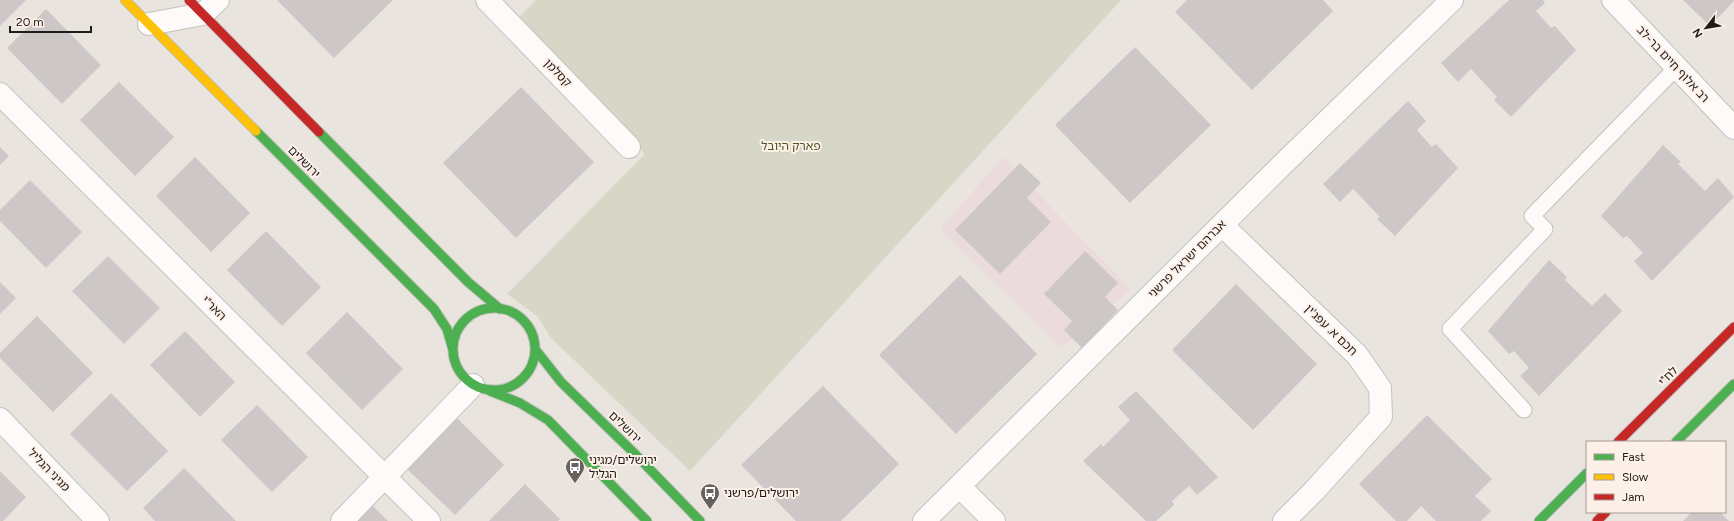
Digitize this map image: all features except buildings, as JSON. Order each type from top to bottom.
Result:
[{"type":"street","name":"ירושלים","points":[[125,0],[434,309],[447,329],[453,350]]},
{"type":"street","name":"קסלמן","points":[[487,0],[629,147]]},
{"type":"street","name":"אברהם ישראל פרשני","points":[[924,521],[1222,225],[1452,0]]},
{"type":"street","name":"רב אלוף חיים בר-לב","points":[[1613,0],[1734,128]]},
{"type":"street","points":[[149,24],[204,5],[468,282],[500,309]]},
{"type":"street","name":"האר\"י","points":[[0,94],[429,521]]},
{"type":"street","name":"חכם א. עפג'ין","points":[[1222,225],[1357,354],[1380,388],[1381,417],[1314,491],[1284,521]]},
{"type":"street","points":[[342,521],[385,477],[480,388],[502,390],[515,385],[526,376],[533,363],[535,349],[532,335],[526,324],[518,316],[500,309],[488,308],[467,318],[459,327],[454,338],[453,350],[455,364],[463,376],[480,388],[508,396],[532,409],[548,420],[647,521]]},
{"type":"street","name":"לח\"י","points":[[1619,441],[1734,327]]},
{"type":"street","name":"ירושלים","points":[[535,349],[561,382],[635,454],[700,521]]},
{"type":"street","points":[[1677,441],[1734,384]]},
{"type":"street","name":"מגיני הגליל","points":[[0,420],[98,521]]},
{"type":"street","points":[[1539,521],[1586,474]]},
{"type":"street","points":[[959,486],[994,521]]},
{"type":"street","points":[[1598,521],[1605,513]]},
{"type":"lane","points":[[1524,410],[1450,329],[1546,229],[1532,216],[1676,68]]},
{"type":"shaded area","points":[[1003,157],[1131,290],[1061,348],[940,229]]},
{"type":"green space","name":"פארק היובל","points":[[536,0],[1121,0],[690,471],[551,338],[537,316],[507,294],[645,154],[516,20]]},
{"type":"traffic: fast","points":[[256,131],[434,309],[447,329],[453,350]]},
{"type":"traffic: fast","points":[[319,132],[468,282],[500,309]]},
{"type":"traffic: fast","points":[[494,308],[510,311],[523,320],[532,333],[535,349],[532,365],[523,378],[510,387],[494,390],[478,387],[465,378],[456,365],[453,349],[456,333],[465,320],[478,311],[494,308]]},
{"type":"traffic: fast","points":[[535,349],[561,382],[635,454],[700,521]]},
{"type":"traffic: fast","points":[[1677,441],[1734,384]]},
{"type":"traffic: fast","points":[[490,391],[520,403],[548,420],[647,521]]},
{"type":"traffic: fast","points":[[1539,521],[1586,474]]},
{"type":"traffic: slow","points":[[125,0],[256,131]]},
{"type":"traffic: jam","points":[[189,0],[319,132]]},
{"type":"traffic: jam","points":[[1619,441],[1734,327]]},
{"type":"traffic: jam","points":[[1597,521],[1605,513]]},
{"type":"place","name":"ירושלים/מגיני הגליל","points":[[575,484]]},
{"type":"place","name":"ירושלים/פרשני","points":[[710,510]]}]
